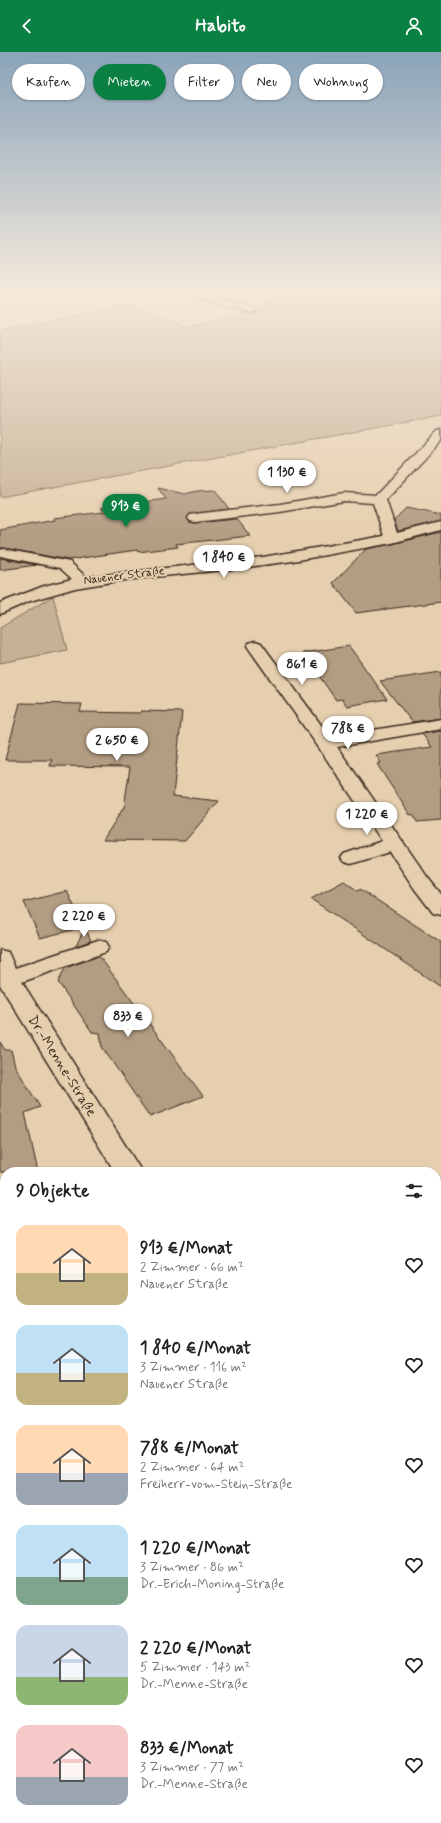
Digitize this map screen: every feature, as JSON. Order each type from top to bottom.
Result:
[{"type":"street","points":[[195,518],[280,508],[344,497],[379,499],[441,434]]},
{"type":"street","points":[[379,499],[392,539]]},
{"type":"street","name":"Nauener Straße","points":[[0,609],[19,600],[82,581],[131,574],[202,568],[283,558],[392,539],[441,526]]},
{"type":"street","points":[[4,553],[65,565],[82,581]]},
{"type":"street","points":[[255,646],[325,743],[394,844],[431,882],[441,908]]},
{"type":"street","points":[[325,743],[441,724]]},
{"type":"street","points":[[350,858],[394,844]]},
{"type":"street","points":[[4,968],[98,947]]},
{"type":"street","name":"Dr.-Menne-Straße","points":[[4,968],[126,1167]]},
{"type":"shaded area","points":[[0,374],[441,374],[441,416],[0,497]]},
{"type":"shaded area","points":[[53,596],[67,650],[0,663],[0,628]]},
{"type":"building","points":[[158,488],[185,494],[197,491],[215,490],[229,509],[190,514],[187,517],[189,522],[195,523],[237,519],[250,536],[176,544],[178,547],[138,552],[137,550],[68,560],[0,548],[0,530],[55,520],[54,518],[104,512],[101,508],[166,499]]},
{"type":"building","points":[[406,508],[441,515],[441,521],[398,531],[394,520]]},
{"type":"building","points":[[441,532],[441,602],[356,613],[333,583],[366,549]]},
{"type":"building","points":[[0,558],[37,565],[0,570]]},
{"type":"building","points":[[349,646],[387,699],[347,706],[342,699],[336,700],[303,653]]},
{"type":"building","points":[[441,672],[441,718],[412,722],[380,681]]},
{"type":"building","points":[[20,703],[82,704],[80,712],[182,712],[173,796],[219,801],[185,841],[103,840],[124,807],[130,767],[50,766],[52,760],[5,760]]},
{"type":"building","points":[[441,731],[441,820],[417,822],[413,814],[410,815],[377,764],[381,763],[376,755],[432,747],[422,734]]},
{"type":"building","points":[[344,881],[358,891],[360,889],[441,942],[441,987],[311,899]]},
{"type":"building","points":[[67,891],[84,927],[40,938],[24,902]]},
{"type":"building","points":[[85,927],[91,941],[76,946]]},
{"type":"building","points":[[99,956],[203,1096],[150,1117],[102,1047],[100,1033],[92,1032],[58,982],[65,968]]},
{"type":"building","points":[[0,1042],[5,1050],[11,1050],[15,1066],[40,1107],[25,1113],[37,1167],[0,1167]]}]
